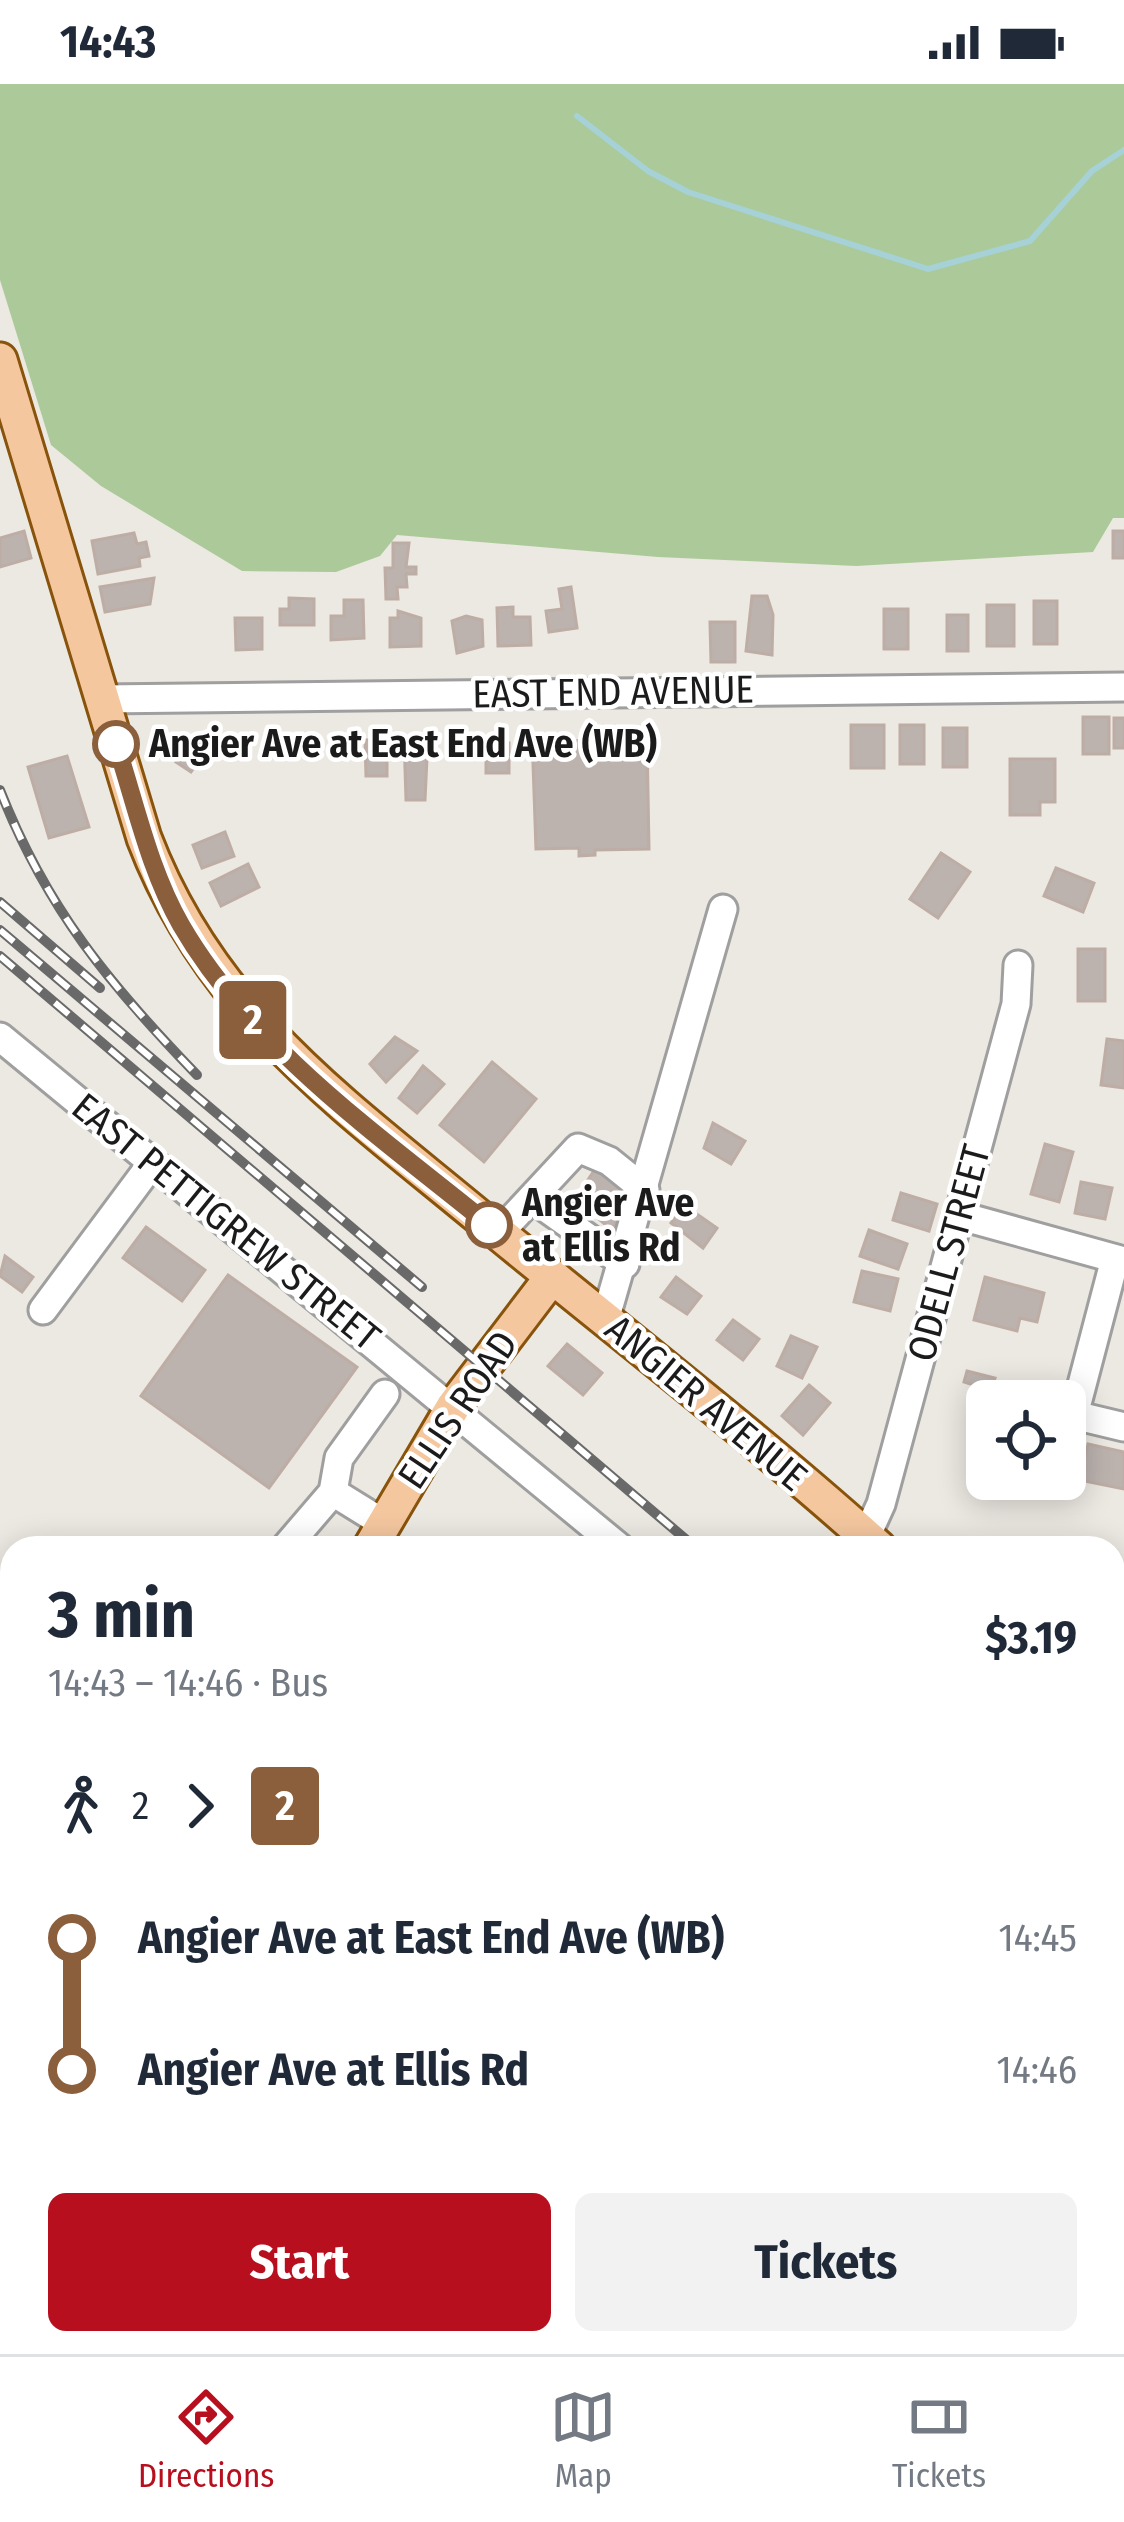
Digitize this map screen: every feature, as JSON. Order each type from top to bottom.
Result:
[{"type":"main road","name":"ANGIER AVENUE","points":[[0,360],[150,856],[204,960],[296,1062],[866,1536]]},
{"type":"main road","name":"ELLIS ROAD","points":[[376,1536],[453,1406],[549,1274]]},
{"type":"street","name":"EAST END AVENUE","points":[[102,699],[1124,687]]},
{"type":"street","points":[[605,1320],[625,1264],[723,909]]},
{"type":"street","name":"ODELL STREET","points":[[874,1536],[1016,1004],[1018,965]]},
{"type":"street","name":"EAST PETTIGREW STREET","points":[[0,1037],[606,1536]]},
{"type":"street","points":[[499,1233],[578,1148],[609,1161],[645,1190]]},
{"type":"street","points":[[43,1310],[153,1162]]},
{"type":"street","points":[[532,1198],[625,1264]]},
{"type":"street","points":[[961,1216],[1120,1260],[1074,1415],[1124,1427]]},
{"type":"street","points":[[549,1274],[576,1230]]},
{"type":"street","points":[[295,1536],[333,1492],[339,1458],[385,1394]]},
{"type":"street","points":[[333,1492],[376,1536]]},
{"type":"green space","points":[[0,84],[1124,84],[1124,518],[1113,518],[1093,552],[856,566],[658,557],[397,535],[380,556],[336,572],[242,571],[101,486],[51,445],[0,280]]},
{"type":"building","points":[[24,531],[31,558],[0,567],[0,538]]},
{"type":"building","points":[[1113,531],[1124,531],[1124,558],[1113,558]]},
{"type":"building","points":[[134,533],[137,544],[146,542],[149,556],[139,558],[140,566],[98,574],[92,541]]},
{"type":"building","points":[[393,543],[409,543],[406,567],[416,567],[416,574],[406,574],[407,587],[397,587],[398,599],[386,599],[385,568],[393,568]]},
{"type":"building","points":[[154,578],[150,604],[105,612],[100,587]]},
{"type":"building","points":[[571,587],[577,628],[549,632],[546,611],[562,609],[559,589]]},
{"type":"building","points":[[752,596],[767,596],[773,615],[772,655],[746,651]]},
{"type":"building","points":[[289,598],[314,599],[314,625],[280,625],[280,609],[289,609]]},
{"type":"building","points":[[344,600],[363,600],[364,638],[331,640],[331,616],[344,616]]},
{"type":"building","points":[[1034,601],[1057,601],[1057,644],[1034,644]]},
{"type":"building","points":[[987,605],[1014,605],[1014,646],[987,646]]},
{"type":"building","points":[[513,607],[513,617],[530,617],[531,645],[498,646],[497,608]]},
{"type":"building","points":[[884,609],[908,609],[908,649],[884,649]]},
{"type":"building","points":[[398,611],[421,618],[421,646],[390,647],[390,618],[398,618]]},
{"type":"building","points":[[947,615],[968,615],[968,651],[947,651]]},
{"type":"building","points":[[466,616],[482,620],[483,646],[457,653],[452,621]]},
{"type":"building","points":[[235,618],[262,618],[262,649],[236,650]]},
{"type":"building","points":[[710,622],[735,622],[735,662],[711,662]]},
{"type":"building","points":[[1083,717],[1109,717],[1109,754],[1083,754]]},
{"type":"building","points":[[1114,718],[1124,718],[1124,748],[1114,748]]},
{"type":"building","points":[[851,725],[884,725],[884,768],[851,768]]},
{"type":"building","points":[[900,725],[924,725],[924,764],[900,764]]},
{"type":"building","points":[[943,728],[967,728],[967,767],[943,767]]},
{"type":"building","points":[[565,734],[565,741],[647,739],[649,849],[595,850],[595,855],[579,856],[579,848],[536,849],[532,735]]},
{"type":"building","points":[[404,736],[428,736],[425,800],[406,800]]},
{"type":"building","points":[[365,740],[387,740],[387,776],[366,776]]},
{"type":"building","points":[[486,742],[509,743],[509,773],[486,773]]},
{"type":"building","points":[[187,745],[203,755],[191,772],[176,762]]},
{"type":"building","points":[[67,756],[89,827],[49,838],[28,767]]},
{"type":"building","points":[[1010,759],[1055,759],[1055,802],[1040,802],[1040,815],[1010,815]]},
{"type":"building","points":[[225,832],[234,856],[202,868],[193,845]]},
{"type":"building","points":[[941,853],[970,872],[938,918],[910,899]]},
{"type":"building","points":[[248,864],[259,887],[221,906],[210,883]]},
{"type":"building","points":[[1056,868],[1094,883],[1083,912],[1044,896]]},
{"type":"building","points":[[1078,949],[1105,949],[1105,1001],[1078,1001]]},
{"type":"building","points":[[395,1037],[417,1051],[386,1082],[370,1064]]},
{"type":"building","points":[[1107,1039],[1124,1041],[1124,1088],[1101,1085]]},
{"type":"building","points":[[492,1062],[536,1099],[484,1162],[440,1125]]},
{"type":"building","points":[[423,1066],[444,1084],[417,1113],[399,1098]]},
{"type":"building","points":[[713,1123],[745,1141],[731,1164],[704,1148]]},
{"type":"building","points":[[1045,1144],[1073,1152],[1059,1202],[1031,1194]]},
{"type":"building","points":[[598,1165],[622,1191],[613,1231],[575,1199]]},
{"type":"building","points":[[1081,1182],[1112,1188],[1105,1219],[1075,1213]]},
{"type":"building","points":[[901,1193],[937,1204],[929,1231],[893,1220]]},
{"type":"building","points":[[684,1205],[717,1228],[703,1248],[671,1223]]},
{"type":"building","points":[[146,1227],[205,1270],[182,1301],[123,1258]]},
{"type":"building","points":[[869,1230],[907,1244],[898,1269],[860,1256]]},
{"type":"building","points":[[5,1256],[33,1277],[22,1292],[0,1276]]},
{"type":"building","points":[[862,1271],[898,1279],[890,1311],[854,1302]]},
{"type":"building","points":[[228,1275],[357,1367],[269,1488],[141,1396]]},
{"type":"building","points":[[676,1277],[701,1296],[687,1314],[661,1297]]},
{"type":"building","points":[[985,1277],[1044,1293],[1037,1322],[1020,1318],[1017,1331],[974,1320]]},
{"type":"building","points":[[733,1320],[759,1339],[743,1360],[717,1340]]},
{"type":"building","points":[[791,1336],[817,1347],[802,1378],[777,1366]]},
{"type":"building","points":[[567,1344],[602,1373],[583,1395],[548,1366]]},
{"type":"building","points":[[967,1371],[995,1378],[994,1380],[964,1382]]},
{"type":"building","points":[[809,1385],[830,1403],[803,1435],[782,1416]]},
{"type":"building","points":[[1088,1444],[1124,1452],[1124,1489],[1086,1481]]},
{"type":"waterway","points":[[577,116],[648,171],[688,192],[928,269],[1030,241],[1092,171],[1124,150]]},
{"type":"railway","points":[[0,790],[38,872],[83,943],[197,1075]]},
{"type":"railway","points":[[0,902],[100,988]]},
{"type":"railway","points":[[0,930],[422,1287]]},
{"type":"railway","points":[[0,956],[682,1536]]},
{"type":"bus line","name":"2","points":[[116,744],[164,891],[218,979],[296,1062],[489,1225]]},
{"type":"place","name":"Angier Ave at East End Ave (WB)","points":[[116,744]]},
{"type":"place","name":"Angier Ave at Ellis Rd","points":[[489,1225]]}]
